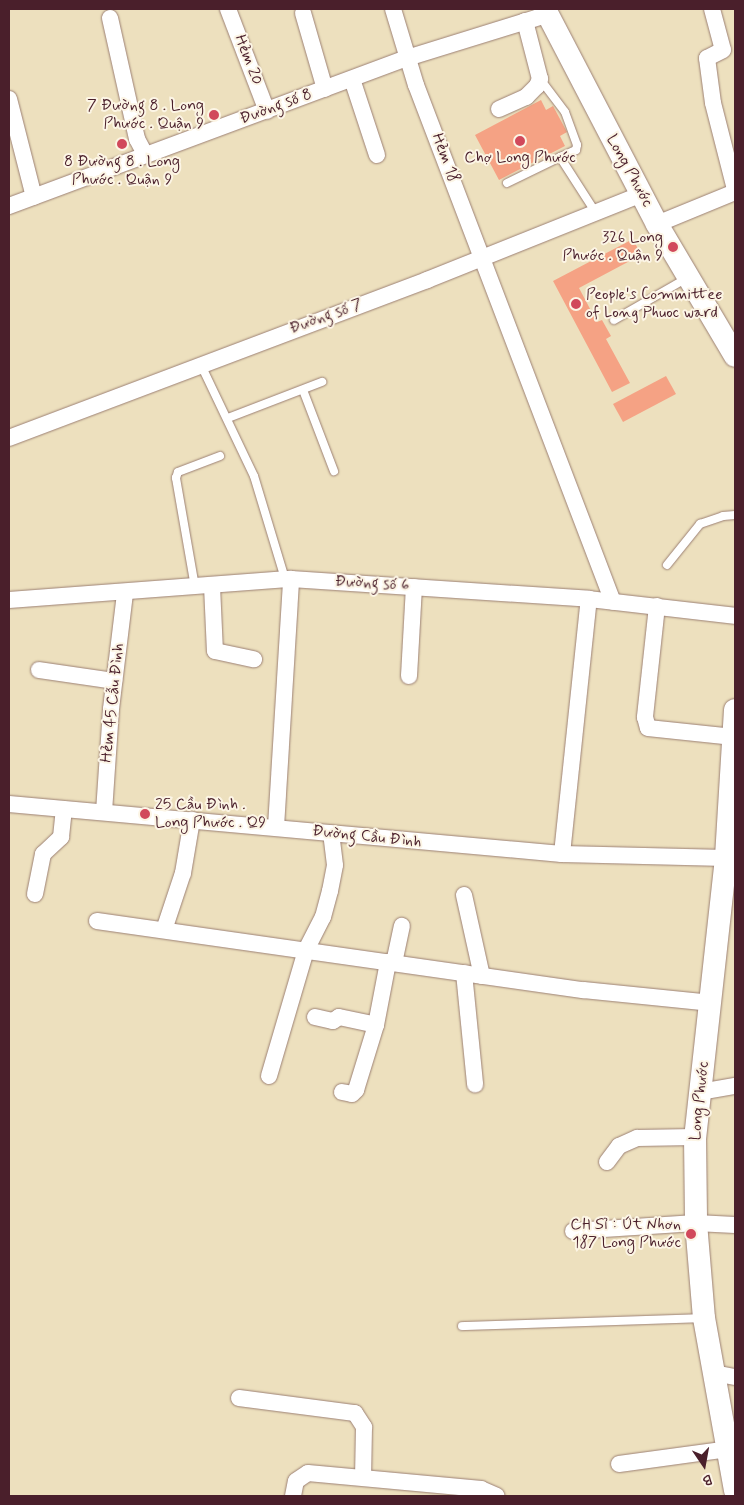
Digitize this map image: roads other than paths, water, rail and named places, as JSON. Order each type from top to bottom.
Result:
[{"type":"street","name":"Hẻm 20","points":[[228,9],[267,111]]},
{"type":"street","name":"Hẻm 18","points":[[394,9],[407,58],[613,602]]},
{"type":"street","points":[[657,224],[735,190],[712,94],[707,58],[723,50],[712,9]]},
{"type":"street","name":"Đường số 8","points":[[9,206],[407,58],[525,21],[546,12]]},
{"type":"street","name":"Long Phước","points":[[546,12],[657,224],[735,356]]},
{"type":"street","points":[[303,13],[325,89]]},
{"type":"street","points":[[110,18],[137,139],[145,154]]},
{"type":"street","points":[[498,109],[526,97],[537,86],[540,79],[525,21]]},
{"type":"street","points":[[352,79],[377,155]]},
{"type":"street","points":[[9,99],[34,197]]},
{"type":"street","name":"Đường số 7","points":[[9,438],[484,258],[642,194]]},
{"type":"street","points":[[276,828],[288,579]]},
{"type":"street","name":"Đường số 6","points":[[9,600],[125,594],[288,579],[589,598],[735,616]]},
{"type":"street","points":[[204,587],[215,652],[254,659]]},
{"type":"street","points":[[409,676],[414,587]]},
{"type":"street","name":"Hẻm 45 Cẫu Đình","points":[[104,812],[114,681],[125,594]]},
{"type":"street","points":[[562,854],[589,598]]},
{"type":"street","points":[[657,606],[645,717],[648,728],[735,727]]},
{"type":"street","points":[[39,670],[114,681]]},
{"type":"street","name":"Long Phước","points":[[735,727],[726,858],[726,957],[711,1003],[695,1137],[696,1223],[704,1318],[725,1375],[728,1449],[735,1490]]},
{"type":"street","name":"Đường Cầu Đình","points":[[9,804],[562,854],[726,858]]},
{"type":"street","points":[[35,894],[42,854],[61,837],[64,809]]},
{"type":"street","points":[[164,930],[183,873],[192,820]]},
{"type":"street","points":[[269,1076],[306,950],[323,917],[330,891],[335,865],[331,833]]},
{"type":"street","points":[[464,895],[482,976]]},
{"type":"street","points":[[97,921],[482,976],[711,1003]]},
{"type":"street","points":[[342,1092],[352,1094],[356,1090],[376,1025],[402,926]]},
{"type":"street","points":[[464,973],[475,1084]]},
{"type":"street","points":[[315,1017],[332,1021],[339,1017],[376,1025]]},
{"type":"street","points":[[700,1092],[735,1086]]},
{"type":"street","points":[[608,1162],[619,1146],[637,1138],[695,1137]]},
{"type":"street","points":[[573,1230],[696,1223],[735,1225]]},
{"type":"street","points":[[239,1398],[355,1414],[364,1427],[363,1477]]},
{"type":"street","points":[[619,1464],[728,1449]]},
{"type":"street","points":[[293,1496],[296,1481],[308,1473],[481,1489],[497,1496]]},
{"type":"street","points":[[724,1496],[735,1495]]},
{"type":"lane","points":[[507,183],[576,150],[577,145],[564,112],[549,87],[540,79]]},
{"type":"lane","points":[[560,157],[596,213]]},
{"type":"lane","points":[[614,320],[689,277]]},
{"type":"lane","points":[[201,365],[228,418],[254,476],[288,579]]},
{"type":"lane","points":[[228,418],[322,382]]},
{"type":"lane","points":[[303,390],[334,471]]},
{"type":"lane","points":[[204,587],[176,478],[178,472],[220,456]]},
{"type":"lane","points":[[667,565],[700,524],[723,516],[735,515]]},
{"type":"lane","points":[[462,1326],[704,1318]]},
{"type":"place","name":"7 Đường 8 . Long Phước . Quận 9","points":[[214,115]]},
{"type":"place","name":"Chợ Long Phước","points":[[520,141]]},
{"type":"place","name":"8 Đường 8 . Long Phước . Quận 9","points":[[122,144]]},
{"type":"place","name":"326 Long Phước . Quận 9","points":[[673,247]]},
{"type":"place","name":"People's Committee of Long Phuoc ward","points":[[576,304]]},
{"type":"place","name":"25 Cầu Đình . Long Phước . Q9","points":[[145,814]]},
{"type":"place","name":"CH Sỉ : Út Nhơn 187 Long Phước","points":[[691,1234]]}]
